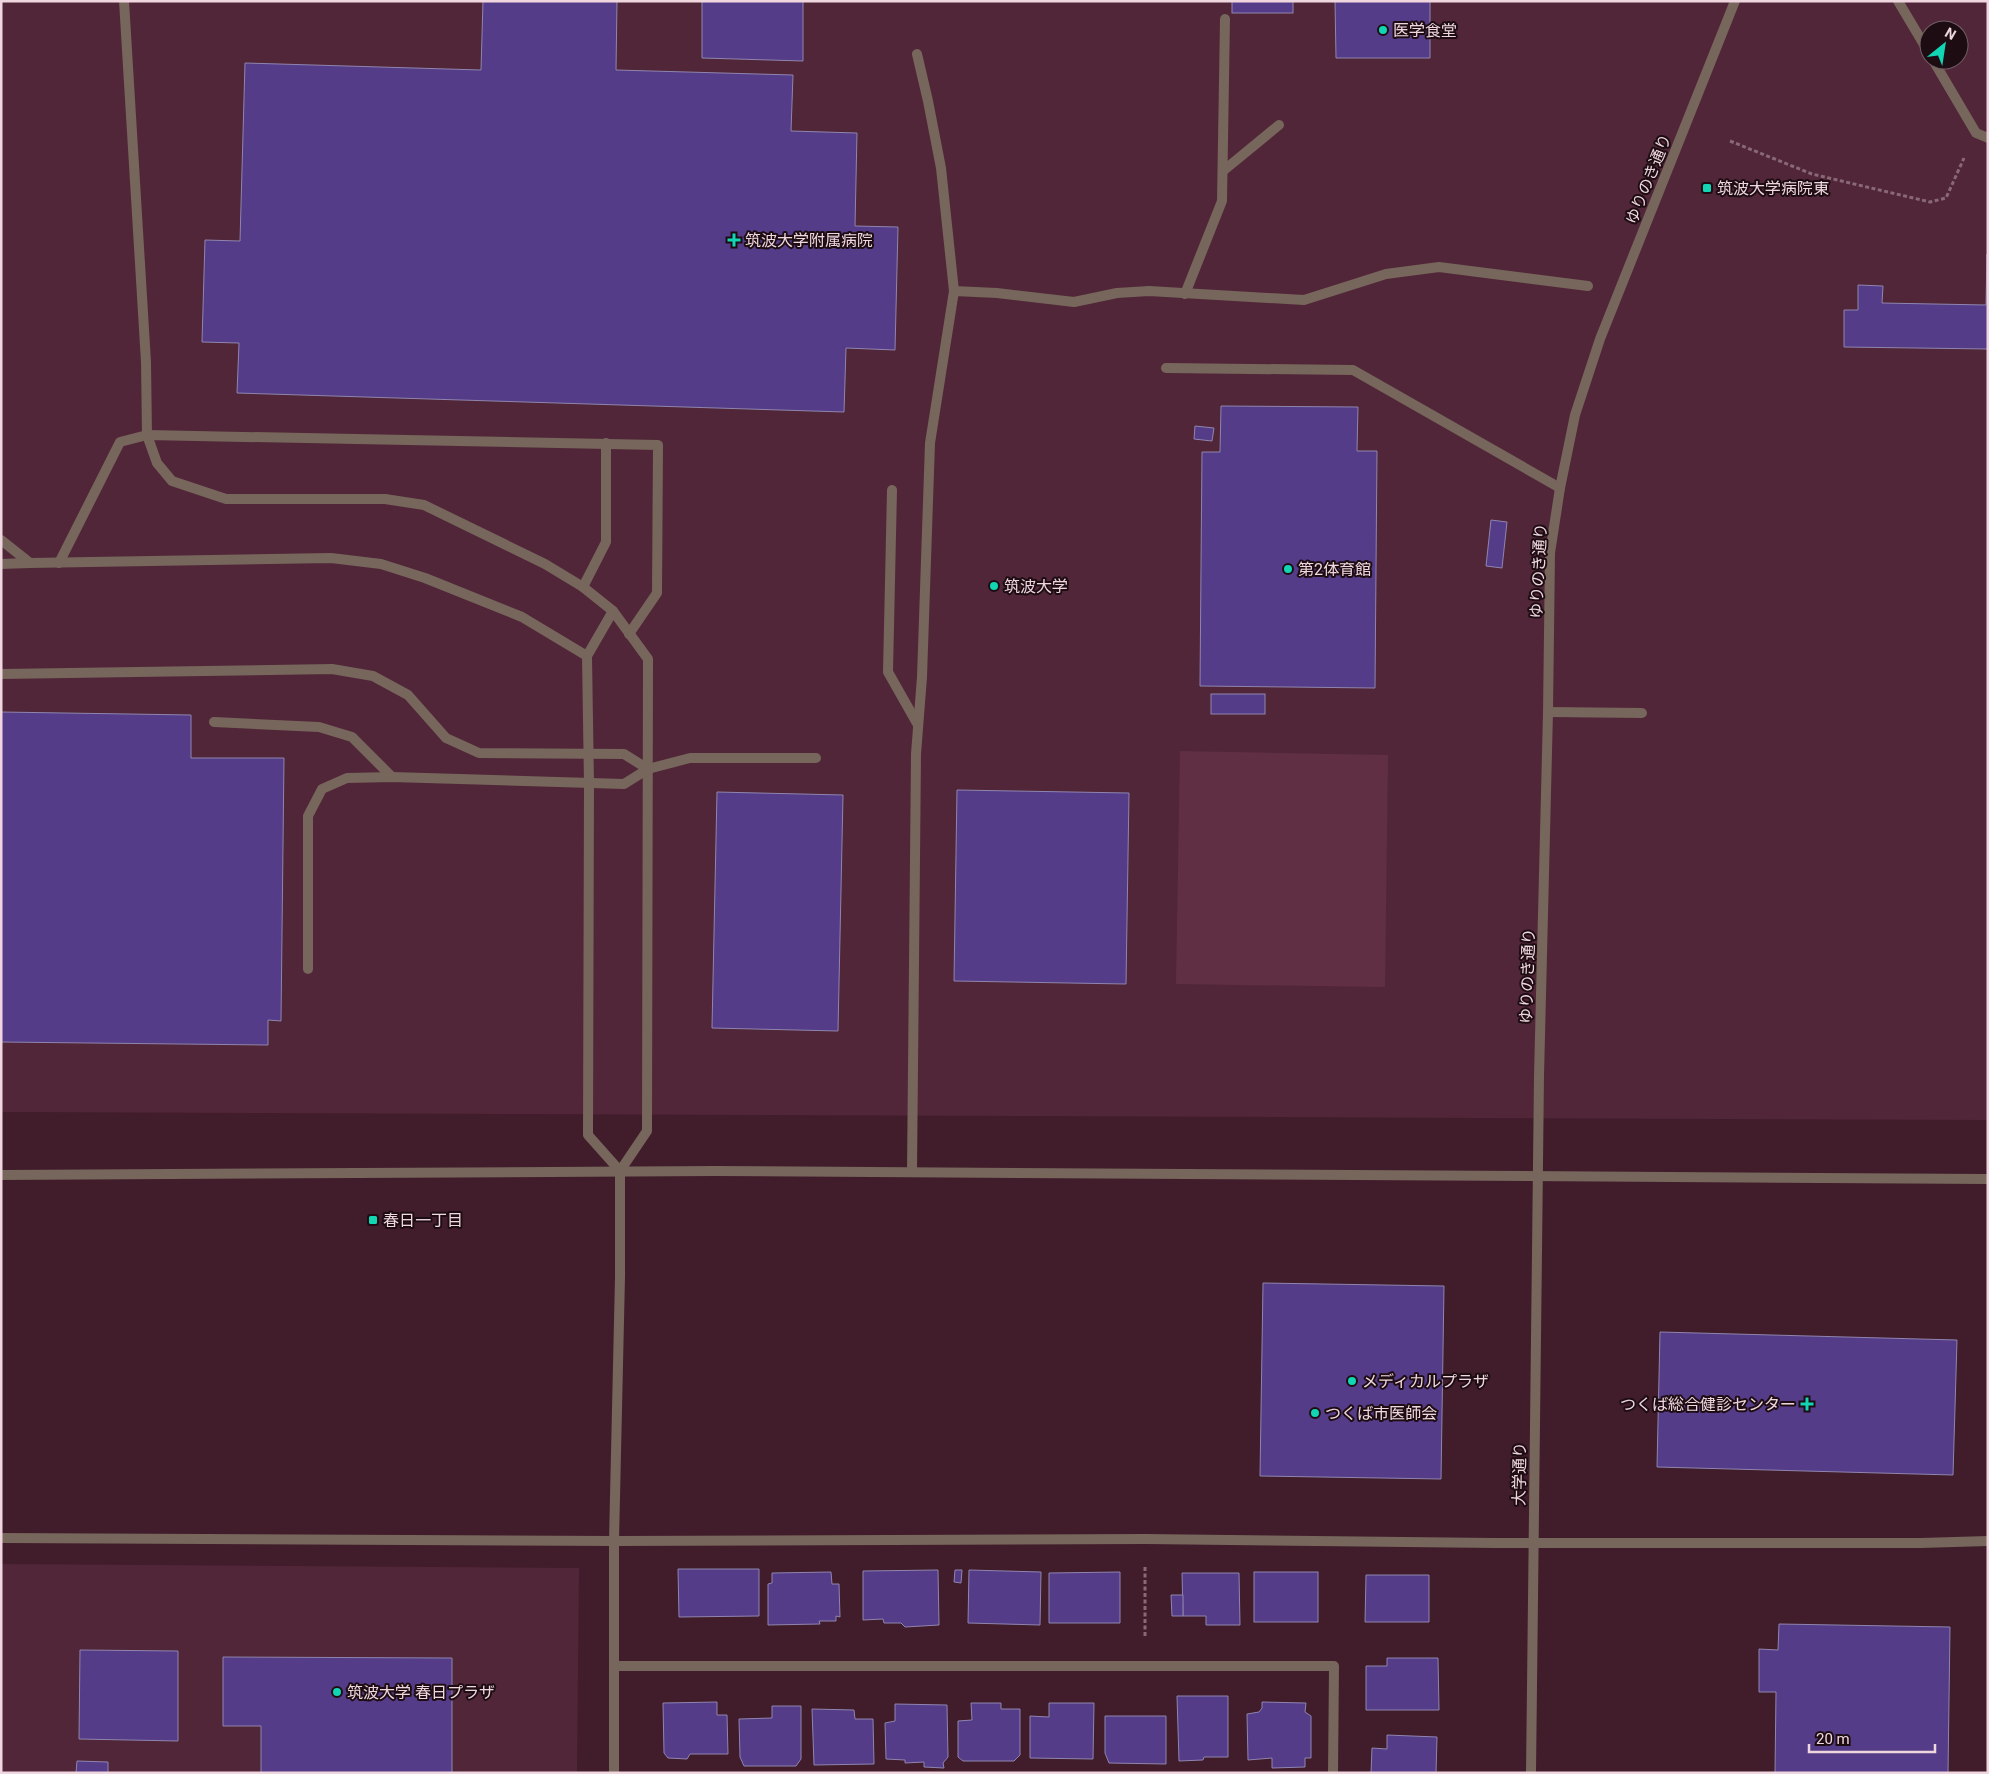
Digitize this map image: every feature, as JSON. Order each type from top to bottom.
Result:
[{"type":"street","points":[[124,1],[146,362],[147,435],[157,463],[172,481],[226,499],[385,499],[424,506],[545,564],[583,587],[613,611],[648,659],[647,1131],[620,1171],[620,1287],[614,1541],[614,1773]]},
{"type":"street","name":"ゆりのき通り","points":[[1538,1175],[1550,553],[1560,488],[1575,415],[1600,339],[1735,1]]},
{"type":"street","points":[[1898,1],[1919,36]]},
{"type":"street","points":[[1185,294],[1222,201],[1225,19]]},
{"type":"street","points":[[912,1172],[916,754],[922,677],[930,442],[954,291],[941,168],[917,54]]},
{"type":"street","points":[[1939,70],[1976,133],[1988,138]]},
{"type":"street","points":[[1223,171],[1279,125]]},
{"type":"street","points":[[954,291],[997,293],[1074,302],[1117,293],[1149,291],[1304,300],[1386,274],[1439,267],[1588,286]]},
{"type":"street","points":[[1166,368],[1353,370],[1560,488]]},
{"type":"street","points":[[59,564],[120,442],[147,435],[658,445],[657,593],[629,634]]},
{"type":"street","points":[[583,587],[606,542],[606,443]]},
{"type":"street","points":[[892,490],[888,672],[919,726]]},
{"type":"street","points":[[1,540],[30,563]]},
{"type":"street","points":[[1,564],[331,558],[381,564],[425,578],[522,617],[587,656]]},
{"type":"street","points":[[613,611],[587,656],[590,784],[588,1135],[620,1171]]},
{"type":"street","points":[[1,674],[332,668],[373,676],[408,695],[446,738],[479,754],[624,754],[648,769]]},
{"type":"street","points":[[1548,712],[1642,713]]},
{"type":"street","points":[[214,722],[318,727],[352,737],[392,777]]},
{"type":"street","points":[[308,969],[308,816],[322,789],[330,785],[347,778],[392,777],[624,784],[648,769],[690,758],[816,758]]},
{"type":"street","points":[[1,1175],[620,1171],[1988,1179]]},
{"type":"street","name":"大学通り","points":[[1531,1773],[1538,1175]]},
{"type":"street","points":[[1,1538],[614,1541],[1145,1539],[1921,1543],[1988,1540]]},
{"type":"street","points":[[614,1666],[1334,1666],[1333,1773]]},
{"type":"path","points":[[1730,141],[1812,174],[1930,202],[1946,198],[1976,133]]},
{"type":"path","points":[[1145,1539],[1146,1666]]},
{"type":"shaded area","name":"筑波大学","points":[[1,1],[1988,1],[1988,1120],[1,1112]]},
{"type":"shaded area","points":[[1180,751],[1388,755],[1385,987],[1176,984]]},
{"type":"shaded area","points":[[1,1564],[579,1568],[577,1773],[1,1773]]},
{"type":"building","points":[[483,1],[617,1],[616,70],[793,75],[791,131],[857,133],[855,226],[898,227],[895,350],[846,348],[844,412],[237,393],[239,343],[202,342],[205,240],[240,241],[245,63],[481,70]]},
{"type":"building","points":[[702,1],[803,1],[803,61],[702,58]]},
{"type":"building","points":[[1232,1],[1293,1],[1293,13],[1232,13]]},
{"type":"building","name":"医学食堂","points":[[1335,1],[1430,1],[1430,58],[1336,58]]},
{"type":"building","points":[[1987,254],[1988,349],[1844,347],[1844,310],[1858,310],[1858,285],[1883,286],[1882,303],[1986,305]]},
{"type":"building","name":"第2体育館","points":[[1221,406],[1358,407],[1357,451],[1377,451],[1375,688],[1200,686],[1202,452],[1220,452]]},
{"type":"building","points":[[1195,426],[1214,428],[1212,441],[1194,439]]},
{"type":"building","points":[[1491,520],[1507,522],[1502,568],[1486,566]]},
{"type":"building","points":[[1211,694],[1265,694],[1265,714],[1211,714]]},
{"type":"building","points":[[1,712],[191,715],[191,758],[284,758],[281,1021],[268,1020],[268,1045],[1,1042]]},
{"type":"building","points":[[957,790],[1129,793],[1126,984],[954,981]]},
{"type":"building","points":[[717,792],[843,795],[838,1031],[712,1028]]},
{"type":"building","name":"メディカルプラザ","points":[[1263,1283],[1444,1286],[1441,1479],[1260,1476]]},
{"type":"building","name":"つくば総合健診センター","points":[[1660,1332],[1957,1340],[1953,1475],[1657,1467]]},
{"type":"building","points":[[678,1569],[759,1569],[759,1616],[679,1617]]},
{"type":"building","points":[[938,1570],[939,1625],[905,1627],[901,1623],[884,1623],[883,1619],[863,1620],[863,1571]]},
{"type":"building","points":[[955,1570],[962,1570],[961,1583],[954,1582]]},
{"type":"building","points":[[969,1570],[1041,1572],[1040,1625],[968,1623]]},
{"type":"building","points":[[831,1572],[832,1584],[839,1584],[840,1617],[836,1616],[836,1621],[819,1621],[820,1624],[768,1625],[768,1584],[772,1583],[772,1573]]},
{"type":"building","points":[[1120,1572],[1120,1623],[1049,1623],[1049,1573]]},
{"type":"building","points":[[1254,1572],[1318,1572],[1318,1622],[1254,1622]]},
{"type":"building","points":[[1182,1573],[1239,1573],[1240,1625],[1206,1625],[1206,1616],[1183,1616]]},
{"type":"building","points":[[1366,1575],[1429,1575],[1429,1622],[1365,1622]]},
{"type":"building","points":[[1171,1595],[1183,1595],[1183,1616],[1172,1616]]},
{"type":"building","points":[[1779,1624],[1950,1627],[1948,1773],[1775,1773],[1776,1692],[1759,1692],[1759,1649],[1778,1650]]},
{"type":"building","points":[[80,1650],[178,1651],[178,1741],[79,1739]]},
{"type":"building","name":"筑波大学 春日プラザ","points":[[223,1657],[452,1658],[452,1773],[261,1773],[261,1726],[223,1726]]},
{"type":"building","points":[[1387,1658],[1438,1658],[1439,1710],[1366,1710],[1366,1666],[1387,1666]]},
{"type":"building","points":[[1177,1696],[1228,1696],[1228,1757],[1204,1757],[1203,1760],[1179,1761]]},
{"type":"building","points":[[717,1702],[717,1715],[727,1715],[728,1754],[690,1754],[687,1759],[668,1758],[664,1753],[663,1703]]},
{"type":"building","points":[[1262,1702],[1306,1703],[1305,1712],[1311,1716],[1311,1758],[1305,1758],[1305,1767],[1272,1768],[1272,1758],[1248,1760],[1247,1714],[1259,1712],[1262,1708]]},
{"type":"building","points":[[971,1703],[1001,1703],[1001,1709],[1020,1709],[1020,1755],[1014,1761],[963,1761],[958,1757],[958,1721],[972,1720]]},
{"type":"building","points":[[1049,1703],[1094,1703],[1093,1759],[1030,1758],[1030,1716],[1049,1717]]},
{"type":"building","points":[[895,1704],[947,1705],[948,1757],[943,1763],[944,1768],[924,1767],[924,1762],[905,1763],[905,1760],[886,1759],[885,1723],[895,1721]]},
{"type":"building","points":[[772,1706],[801,1706],[801,1759],[796,1766],[744,1766],[740,1757],[739,1719],[772,1718]]},
{"type":"building","points":[[812,1709],[854,1710],[855,1719],[873,1719],[874,1764],[814,1765]]},
{"type":"building","points":[[1105,1716],[1166,1716],[1166,1764],[1109,1763],[1105,1753]]},
{"type":"building","points":[[1387,1735],[1437,1737],[1436,1773],[1371,1773],[1372,1748],[1387,1749]]},
{"type":"building","points":[[77,1761],[108,1762],[108,1773],[76,1773]]},
{"type":"place","name":"医学食堂","points":[[1383,30]]},
{"type":"place","name":"筑波大学病院東","points":[[1707,188]]},
{"type":"place","name":"筑波大学附属病院","points":[[734,240]]},
{"type":"place","name":"第2体育館","points":[[1288,569]]},
{"type":"place","name":"筑波大学","points":[[994,586]]},
{"type":"place","name":"春日一丁目","points":[[373,1220]]},
{"type":"place","name":"メディカルプラザ","points":[[1352,1381]]},
{"type":"place","name":"つくば総合健診センター","points":[[1807,1404]]},
{"type":"place","name":"つくば市医師会","points":[[1315,1413]]},
{"type":"place","name":"筑波大学 春日プラザ","points":[[337,1692]]}]
